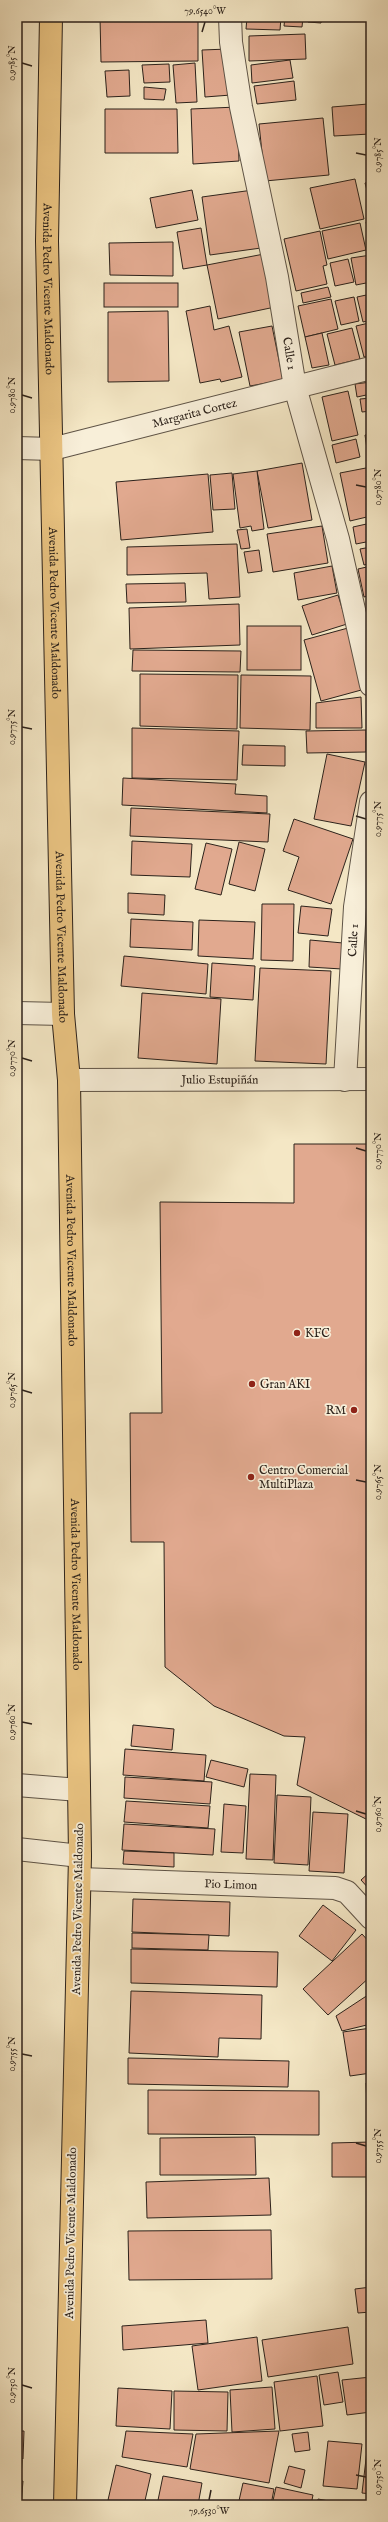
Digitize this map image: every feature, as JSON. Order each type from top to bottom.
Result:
[{"type":"main road","name":"Avenida Pedro Vicente Maldonado","points":[[51,17],[47,241],[63,1014],[69,1080],[80,1856],[65,2505]]},
{"type":"street","name":"Calle 1","points":[[230,17],[231,42],[241,107],[277,277],[295,387],[338,539],[371,685]]},
{"type":"street","name":"Margarita Cortez","points":[[17,448],[52,449],[371,368]]},
{"type":"street","name":"Calle 1","points":[[345,1080],[355,907],[371,802]]},
{"type":"street","points":[[17,1012],[63,1014]]},
{"type":"street","name":"Julio Estupiñán","points":[[69,1080],[371,1079]]},
{"type":"street","points":[[17,1785],[79,1790]]},
{"type":"street","points":[[17,1849],[80,1856]]},
{"type":"street","name":"Pio Limon","points":[[80,1879],[335,1888],[347,1892],[371,1918]]},
{"type":"building","points":[[100,17],[198,17],[198,61],[101,62]]},
{"type":"building","points":[[247,17],[281,17],[280,30],[246,29]]},
{"type":"building","points":[[285,17],[303,17],[302,27],[284,26]]},
{"type":"building","points":[[308,17],[322,17],[321,23],[308,22]]},
{"type":"building","points":[[340,17],[371,17],[371,22]]},
{"type":"building","points":[[305,34],[306,59],[249,61],[249,36]]},
{"type":"building","points":[[228,49],[231,95],[205,97],[202,50]]},
{"type":"building","points":[[290,60],[293,78],[252,83],[251,65]]},
{"type":"building","points":[[195,63],[197,102],[176,103],[173,65]]},
{"type":"building","points":[[169,64],[170,82],[144,83],[142,65]]},
{"type":"building","points":[[129,70],[130,96],[107,97],[105,71]]},
{"type":"building","points":[[294,81],[296,100],[257,104],[254,86]]},
{"type":"building","points":[[144,87],[166,89],[164,100],[144,99]]},
{"type":"building","points":[[368,104],[370,134],[334,136],[332,107]]},
{"type":"building","points":[[237,107],[239,161],[193,164],[191,109]]},
{"type":"building","points":[[105,109],[177,109],[178,153],[105,153]]},
{"type":"building","points":[[323,118],[329,175],[265,181],[259,124]]},
{"type":"building","points":[[355,179],[364,219],[320,229],[310,188]]},
{"type":"building","points":[[371,181],[371,206],[365,183]]},
{"type":"building","points":[[192,190],[198,220],[156,228],[150,198]]},
{"type":"building","points":[[253,190],[261,248],[210,255],[202,197]]},
{"type":"building","points":[[371,221],[371,246],[366,222]]},
{"type":"building","points":[[360,223],[366,250],[328,259],[322,231]]},
{"type":"building","points":[[201,228],[207,265],[183,269],[177,232]]},
{"type":"building","points":[[320,231],[327,265],[323,266],[327,284],[296,291],[284,239]]},
{"type":"building","points":[[173,242],[173,276],[110,275],[109,243]]},
{"type":"building","points":[[264,254],[275,307],[218,319],[207,265]]},
{"type":"building","points":[[371,255],[371,282],[356,285],[351,258]]},
{"type":"building","points":[[348,259],[354,282],[335,286],[330,263]]},
{"type":"building","points":[[104,283],[178,283],[178,307],[104,307]]},
{"type":"building","points":[[328,287],[331,297],[303,303],[301,293]]},
{"type":"building","points":[[371,294],[371,320],[363,322],[357,297]]},
{"type":"building","points":[[354,297],[359,321],[341,325],[335,301]]},
{"type":"building","points":[[331,299],[338,329],[305,337],[298,306]]},
{"type":"building","points":[[210,306],[214,330],[229,326],[242,377],[221,382],[220,379],[200,383],[186,311]]},
{"type":"building","points":[[168,311],[169,381],[108,382],[108,312]]},
{"type":"building","points":[[369,323],[371,356],[364,357],[356,326]]},
{"type":"building","points":[[272,326],[283,380],[250,386],[239,332]]},
{"type":"building","points":[[352,328],[360,359],[335,365],[327,334]]},
{"type":"building","points":[[322,333],[329,365],[312,368],[305,337]]},
{"type":"building","points":[[371,382],[371,394],[357,397],[355,384]]},
{"type":"building","points":[[348,391],[358,435],[332,441],[322,397]]},
{"type":"building","points":[[371,398],[371,411],[362,412],[360,399]]},
{"type":"building","points":[[371,434],[371,448],[367,449],[365,435]]},
{"type":"building","points":[[356,439],[360,457],[336,463],[332,445]]},
{"type":"building","points":[[302,463],[312,520],[268,528],[257,471]]},
{"type":"building","points":[[371,467],[371,516],[350,521],[340,473]]},
{"type":"building","points":[[257,471],[264,529],[252,531],[251,526],[240,528],[233,474]]},
{"type":"building","points":[[232,473],[235,509],[213,510],[210,475]]},
{"type":"building","points":[[208,474],[213,532],[121,540],[116,482]]},
{"type":"building","points":[[371,523],[371,541],[356,544],[353,527]]},
{"type":"building","points":[[322,526],[328,563],[273,572],[267,534]]},
{"type":"building","points":[[247,529],[250,548],[241,549],[237,530]]},
{"type":"building","points":[[237,544],[240,597],[209,599],[207,573],[127,575],[127,547]]},
{"type":"building","points":[[371,547],[371,563],[364,565],[360,549]]},
{"type":"building","points":[[259,550],[262,571],[248,573],[244,552]]},
{"type":"building","points":[[332,566],[337,593],[298,600],[294,573]]},
{"type":"building","points":[[371,566],[371,595],[364,597],[358,569]]},
{"type":"building","points":[[185,583],[186,602],[127,603],[126,584]]},
{"type":"building","points":[[338,595],[347,624],[312,635],[302,606]]},
{"type":"building","points":[[239,604],[240,645],[130,649],[129,608]]},
{"type":"building","points":[[247,626],[301,626],[301,670],[247,670]]},
{"type":"building","points":[[348,628],[365,689],[321,701],[304,640]]},
{"type":"building","points":[[133,650],[241,651],[240,672],[132,671]]},
{"type":"building","points":[[140,674],[238,675],[237,729],[140,726]]},
{"type":"building","points":[[241,675],[311,676],[310,730],[240,728]]},
{"type":"building","points":[[361,697],[362,728],[316,728],[316,703]]},
{"type":"building","points":[[132,728],[239,731],[237,780],[132,778]]},
{"type":"building","points":[[366,730],[366,752],[307,753],[306,731]]},
{"type":"building","points":[[243,745],[285,746],[285,766],[242,765]]},
{"type":"building","points":[[327,754],[365,762],[351,826],[314,819]]},
{"type":"building","points":[[123,778],[236,784],[235,794],[267,796],[267,813],[122,805]]},
{"type":"building","points":[[131,808],[270,814],[268,842],[130,836]]},
{"type":"building","points":[[294,819],[353,839],[331,904],[288,890],[299,857],[283,851]]},
{"type":"building","points":[[132,841],[192,844],[190,877],[131,875]]},
{"type":"building","points":[[239,842],[265,849],[255,891],[229,884]]},
{"type":"building","points":[[206,843],[232,849],[221,895],[195,889]]},
{"type":"building","points":[[128,893],[165,895],[164,915],[128,913]]},
{"type":"building","points":[[262,904],[294,904],[293,961],[261,960]]},
{"type":"building","points":[[301,906],[332,909],[328,936],[298,933]]},
{"type":"building","points":[[131,919],[193,922],[192,950],[130,947]]},
{"type":"building","points":[[199,920],[255,922],[253,959],[198,956]]},
{"type":"building","points":[[310,940],[343,943],[342,969],[309,967]]},
{"type":"building","points":[[124,956],[208,964],[206,994],[121,986]]},
{"type":"building","points":[[212,963],[255,966],[253,1000],[210,997]]},
{"type":"building","points":[[260,968],[331,971],[326,1064],[255,1061]]},
{"type":"building","points":[[142,993],[221,999],[217,1064],[138,1058]]},
{"type":"building","name":"Centro Comercial MultiPlaza","points":[[294,1144],[371,1144],[371,1816],[368,1820],[297,1785],[305,1737],[284,1736],[214,1706],[165,1667],[164,1542],[131,1542],[130,1413],[162,1413],[160,1202],[294,1203]]},
{"type":"building","points":[[133,1725],[174,1729],[172,1750],[131,1746]]},
{"type":"building","points":[[125,1749],[206,1755],[204,1781],[123,1775]]},
{"type":"building","points":[[211,1760],[248,1769],[244,1787],[206,1777]]},
{"type":"building","points":[[250,1774],[276,1775],[273,1860],[246,1859]]},
{"type":"building","points":[[125,1777],[212,1782],[210,1804],[124,1798]]},
{"type":"building","points":[[277,1795],[311,1797],[308,1865],[274,1863]]},
{"type":"building","points":[[126,1801],[210,1806],[208,1828],[124,1822]]},
{"type":"building","points":[[224,1804],[246,1806],[243,1853],[221,1852]]},
{"type":"building","points":[[313,1812],[348,1814],[344,1873],[309,1871]]},
{"type":"building","points":[[124,1824],[215,1829],[213,1855],[122,1850]]},
{"type":"building","points":[[124,1851],[174,1853],[174,1867],[123,1864]]},
{"type":"building","points":[[371,1871],[371,1891],[361,1880]]},
{"type":"building","points":[[133,1899],[230,1902],[229,1936],[132,1932]]},
{"type":"building","points":[[323,1905],[356,1930],[332,1961],[299,1936]]},
{"type":"building","points":[[132,1933],[209,1935],[208,1950],[132,1948]]},
{"type":"building","points":[[362,1934],[371,1944],[371,1976],[328,2015],[303,1989]]},
{"type":"building","points":[[131,1949],[278,1952],[277,1987],[131,1983]]},
{"type":"building","points":[[131,1991],[262,1995],[261,2039],[219,2038],[218,2057],[129,2053]]},
{"type":"building","points":[[17,1992],[21,1992],[20,2027],[17,2027]]},
{"type":"building","points":[[371,1993],[371,2024],[342,2031],[336,2016]]},
{"type":"building","points":[[371,2028],[371,2073],[350,2076],[343,2032]]},
{"type":"building","points":[[128,2058],[289,2061],[288,2087],[128,2084]]},
{"type":"building","points":[[366,2083],[371,2083],[371,2126],[368,2126]]},
{"type":"building","points":[[148,2090],[319,2091],[319,2135],[148,2134]]},
{"type":"building","points":[[255,2137],[256,2175],[160,2175],[160,2138]]},
{"type":"building","points":[[371,2142],[371,2177],[332,2177],[332,2143]]},
{"type":"building","points":[[269,2178],[271,2215],[147,2218],[146,2182]]},
{"type":"building","points":[[368,2192],[371,2192],[371,2222]]},
{"type":"building","points":[[271,2230],[272,2279],[129,2280],[128,2231]]},
{"type":"building","points":[[371,2287],[371,2312],[358,2313],[355,2289]]},
{"type":"building","points":[[206,2320],[208,2343],[123,2350],[122,2326]]},
{"type":"building","points":[[348,2327],[353,2364],[268,2377],[262,2340]]},
{"type":"building","points":[[257,2337],[262,2381],[198,2390],[192,2346]]},
{"type":"building","points":[[338,2372],[343,2402],[324,2405],[319,2375]]},
{"type":"building","points":[[317,2376],[323,2426],[280,2431],[274,2382]]},
{"type":"building","points":[[371,2377],[371,2412],[347,2415],[342,2380]]},
{"type":"building","points":[[272,2387],[275,2429],[232,2432],[230,2390]]},
{"type":"building","points":[[118,2388],[172,2391],[170,2429],[116,2426]]},
{"type":"building","points":[[174,2391],[228,2392],[227,2431],[174,2430]]},
{"type":"building","points":[[17,2431],[24,2431],[23,2459],[17,2458]]},
{"type":"building","points":[[126,2431],[193,2434],[187,2467],[122,2457]]},
{"type":"building","points":[[279,2431],[269,2483],[190,2469],[196,2434]]},
{"type":"building","points":[[308,2432],[310,2450],[295,2452],[292,2434]]},
{"type":"building","points":[[328,2441],[362,2444],[357,2489],[323,2486]]},
{"type":"building","points":[[368,2442],[371,2443],[371,2494],[362,2493]]},
{"type":"building","points":[[17,2460],[22,2460],[21,2479],[17,2479]]},
{"type":"building","points":[[116,2465],[151,2474],[144,2505],[130,2505],[108,2500]]},
{"type":"building","points":[[289,2466],[305,2470],[301,2488],[284,2483]]},
{"type":"building","points":[[163,2476],[202,2483],[198,2505],[157,2505]]},
{"type":"building","points":[[17,2481],[23,2481],[21,2505],[17,2505]]},
{"type":"building","points":[[243,2483],[274,2489],[271,2505],[238,2505]]},
{"type":"building","points":[[276,2487],[313,2495],[311,2505],[272,2505]]},
{"type":"building","points":[[318,2499],[351,2505],[317,2505]]},
{"type":"place","name":"KFC","points":[[297,1333]]},
{"type":"place","name":"Gran AKI","points":[[252,1384]]},
{"type":"place","name":"RM","points":[[354,1410]]},
{"type":"place","name":"Centro Comercial MultiPlaza","points":[[251,1477]]}]
